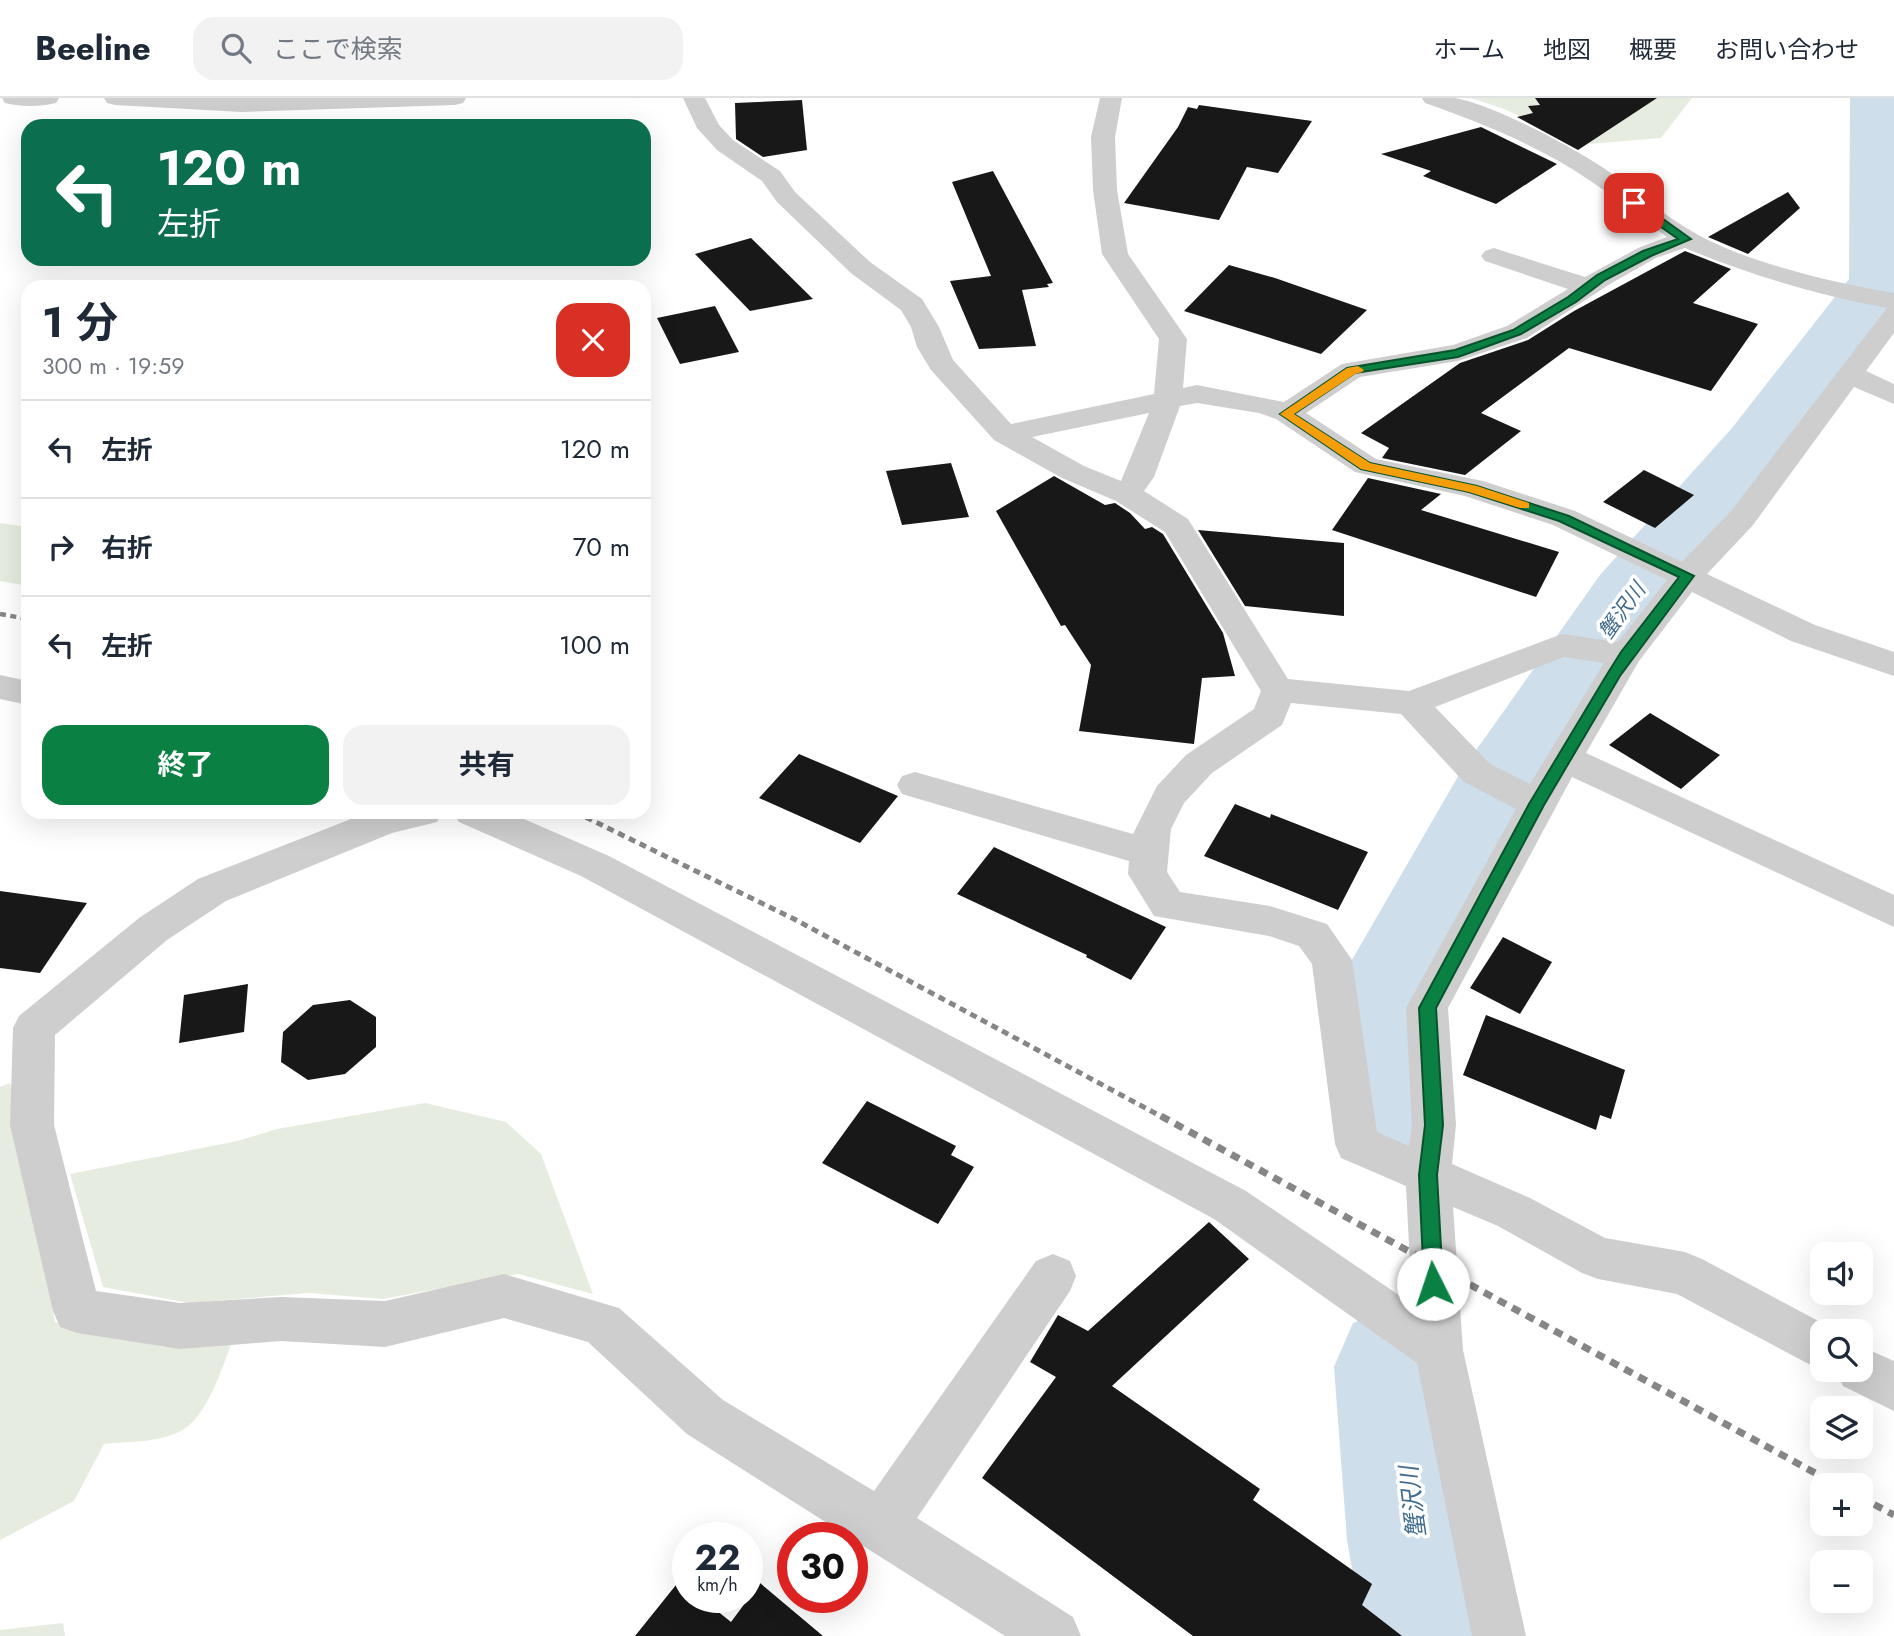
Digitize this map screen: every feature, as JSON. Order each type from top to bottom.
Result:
[{"type":"street","points":[[13,98],[48,98]]},
{"type":"street","points":[[115,98],[161,103],[265,105],[455,98]]},
{"type":"street","points":[[694,98],[709,128],[725,145],[771,176],[786,197],[860,268],[912,305],[941,364],[1004,434],[1073,472],[1127,494],[1177,526],[1278,691]]},
{"type":"street","points":[[1111,98],[1103,136],[1105,190],[1115,254],[1173,339],[1168,400],[1139,477],[1127,494]]},
{"type":"street","points":[[1433,98],[1490,118],[1541,143],[1596,174],[1686,239],[1747,264],[1891,306],[1850,375],[1742,517],[1669,567],[1564,758],[1534,803],[1427,1008],[1434,1125],[1428,1175],[1439,1350],[1499,1636]]},
{"type":"street","points":[[1286,414],[1352,370],[1458,353],[1517,332],[1647,253],[1686,239]]},
{"type":"street","points":[[1494,256],[1588,287]]},
{"type":"street","points":[[1850,375],[1894,395]]},
{"type":"street","points":[[1004,434],[1197,394],[1266,405],[1286,414],[1366,466],[1472,488],[1564,518],[1802,633],[1894,664]]},
{"type":"street","points":[[1278,691],[1314,692],[1411,703],[1562,645],[1619,654]]},
{"type":"street","points":[[0,687],[21,692]]},
{"type":"street","points":[[1278,691],[1269,716],[1199,764],[1170,795],[1152,829],[1147,874],[1168,905],[1270,921],[1313,935],[1332,960],[1357,1144],[1514,1212],[1598,1258],[1685,1273],[1810,1341]]},
{"type":"street","points":[[1411,703],[1477,773],[1534,803]]},
{"type":"street","points":[[1564,758],[1894,912]]},
{"type":"street","points":[[915,785],[1149,853]]},
{"type":"street","points":[[1652,799],[1656,809],[1720,857]]},
{"type":"street","points":[[393,819],[212,890],[153,929],[34,1028],[32,1125],[77,1311],[180,1326],[281,1318],[385,1324],[504,1296],[602,1324],[705,1417],[1054,1636]]},
{"type":"street","points":[[488,819],[595,866],[1045,1109],[1230,1205],[1439,1350]]},
{"type":"street","points":[[881,1525],[1053,1276]]},
{"type":"street","points":[[1873,1375],[1894,1387]]},
{"type":"shaded area","points":[[1471,98],[1692,98],[1661,138],[1590,144],[1566,138],[1504,109]]},
{"type":"shaded area","points":[[0,523],[21,526],[21,585],[0,581]]},
{"type":"shaded area","points":[[10,1083],[55,1322],[164,1347],[233,1339],[214,1388],[193,1422],[176,1434],[166,1437],[104,1444],[74,1501],[0,1540],[0,1087]]},
{"type":"shaded area","points":[[425,1103],[506,1122],[541,1154],[593,1294],[518,1274],[383,1299],[309,1293],[189,1303],[103,1287],[70,1174],[237,1141],[277,1129]]},
{"type":"shaded area","points":[[63,1623],[65,1636],[0,1636],[0,1630]]},
{"type":"building","points":[[1535,98],[1657,98],[1578,150],[1517,117],[1533,113],[1528,106],[1540,105]]},
{"type":"building","points":[[802,100],[807,150],[763,157],[736,139],[735,103]]},
{"type":"building","points":[[1199,105],[1312,121],[1278,173],[1247,167],[1219,220],[1124,203],[1178,127],[1188,107],[1197,109]]},
{"type":"building","points":[[1481,127],[1557,164],[1496,204],[1423,176],[1431,171],[1381,154]]},
{"type":"building","points":[[993,171],[1053,283],[1047,284],[1049,287],[1022,290],[1036,346],[979,349],[950,281],[991,276],[952,182]]},
{"type":"building","points":[[1788,192],[1800,208],[1748,254],[1708,237]]},
{"type":"building","points":[[751,238],[813,299],[750,311],[695,254]]},
{"type":"building","points":[[1685,251],[1731,269],[1693,303],[1758,324],[1711,391],[1569,348],[1481,413],[1521,431],[1465,475],[1382,458],[1389,448],[1361,433],[1460,363],[1528,340],[1574,311]]},
{"type":"building","points":[[1229,265],[1367,310],[1321,354],[1184,311]]},
{"type":"building","points":[[715,306],[739,352],[680,364],[657,318]]},
{"type":"building","points":[[951,463],[969,517],[902,525],[886,471]]},
{"type":"building","points":[[1644,470],[1694,495],[1655,528],[1603,502]]},
{"type":"building","points":[[1054,476],[1105,505],[1115,503],[1130,513],[1145,529],[1152,527],[1163,534],[1223,633],[1235,676],[1202,678],[1194,744],[1079,731],[1091,665],[1065,625],[1061,626],[996,511]]},
{"type":"building","points":[[1368,478],[1441,494],[1421,510],[1559,552],[1536,597],[1332,530]]},
{"type":"building","points":[[1198,530],[1344,543],[1344,616],[1245,606]]},
{"type":"building","points":[[1650,713],[1720,755],[1681,789],[1609,745]]},
{"type":"building","points":[[799,754],[898,796],[860,843],[759,798]]},
{"type":"building","points":[[1235,804],[1270,818],[1271,814],[1368,852],[1338,910],[1204,856]]},
{"type":"building","points":[[994,847],[1166,927],[1131,980],[1086,957],[1087,955],[957,894]]},
{"type":"building","points":[[0,891],[87,903],[40,973],[0,968]]},
{"type":"building","points":[[1503,937],[1552,962],[1520,1014],[1470,988]]},
{"type":"building","points":[[248,984],[244,1032],[179,1043],[184,995]]},
{"type":"building","points":[[350,1000],[376,1017],[376,1047],[345,1074],[308,1080],[281,1062],[283,1032],[313,1005]]},
{"type":"building","points":[[1486,1015],[1625,1070],[1611,1119],[1600,1115],[1596,1130],[1463,1075]]},
{"type":"building","points":[[867,1101],[956,1146],[951,1155],[974,1167],[938,1224],[822,1163]]},
{"type":"building","points":[[1209,1222],[1249,1259],[1112,1386],[1260,1489],[1253,1500],[1372,1584],[1362,1605],[1402,1636],[1193,1636],[982,1478],[1056,1377],[1030,1362],[1058,1315],[1088,1331]]},
{"type":"building","points":[[763,1586],[777,1597],[777,1613],[796,1613],[823,1636],[635,1636],[672,1590],[672,1613],[720,1613],[731,1622],[738,1613],[763,1613]]},
{"type":"waterway","name":"蟹沢川","points":[[1391,1106],[1389,991],[1495,799],[1631,595],[1760,445],[1884,281],[1880,98]]},
{"type":"waterway","name":"蟹沢川","points":[[1399,1367],[1417,1540],[1437,1636]]},
{"type":"railway","points":[[0,614],[21,618]]},
{"type":"railway","points":[[589,819],[794,919],[1164,1118]]},
{"type":"railway","points":[[1161,1116],[1815,1473]]},
{"type":"railway","points":[[1873,1504],[1894,1515]]},
{"type":"slow traffic","points":[[1358,370],[1352,370],[1286,414],[1366,466],[1472,488],[1525,506]]},
{"type":"route","points":[[1433,1284],[1428,1175],[1434,1125],[1427,1008],[1537,804],[1613,676],[1687,576],[1564,518],[1472,488],[1366,466],[1286,414],[1352,370],[1458,353],[1517,332],[1601,278],[1647,253],[1686,239],[1634,203]]}]
